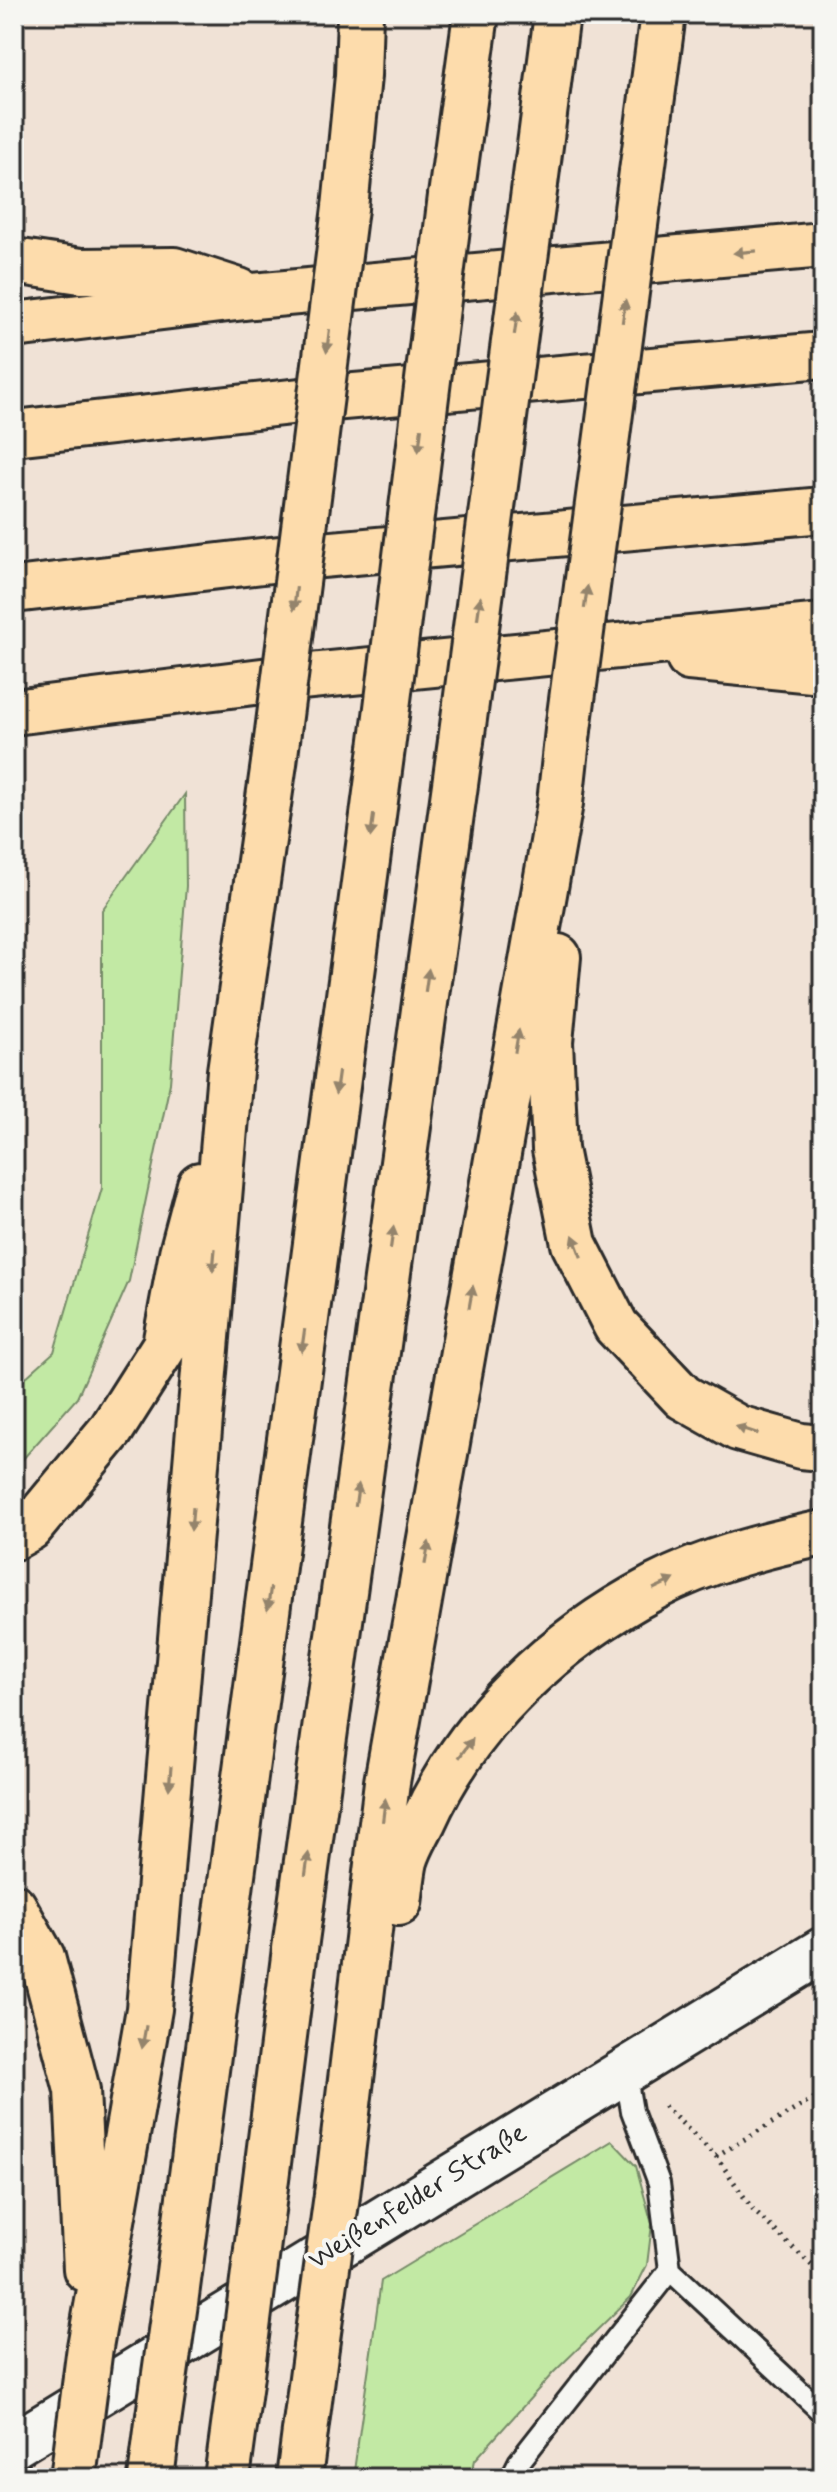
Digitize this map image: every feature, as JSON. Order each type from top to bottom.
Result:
[{"type":"highway","points":[[73,2478],[90,2347],[149,2009],[230,1071],[274,763],[345,208],[358,76],[360,14]]},
{"type":"highway","points":[[358,76],[370,14]]},
{"type":"highway","points":[[151,2478],[382,748],[476,14]]},
{"type":"highway","points":[[227,2478],[296,1941],[461,741],[557,14]]},
{"type":"highway","points":[[299,2478],[356,2054],[387,1782],[560,803],[663,14]]},
{"type":"highway","points":[[14,325],[253,296],[823,245]]},
{"type":"highway","points":[[14,261],[81,271],[174,270],[253,296]]},
{"type":"highway","points":[[14,433],[309,400],[823,355]]},
{"type":"highway","points":[[14,590],[288,558],[823,510]]},
{"type":"highway","points":[[14,712],[270,680],[823,626]]},
{"type":"highway","points":[[615,647],[718,662],[823,671]]},
{"type":"highway","points":[[560,803],[567,854],[550,1042],[555,1149],[574,1244],[616,1326],[683,1397],[738,1428],[801,1446],[823,1448]]},
{"type":"highway","points":[[14,1537],[30,1528],[111,1430],[165,1345],[182,1253],[230,1071]]},
{"type":"highway","points":[[356,2054],[386,1984],[406,1859],[435,1793],[504,1698],[554,1654],[655,1587],[719,1560],[782,1541],[823,1533]]},
{"type":"highway","points":[[14,1907],[42,1957],[77,2090],[90,2347]]},
{"type":"street","name":"Weißenfelder Straße","points":[[14,2445],[823,1950]]},
{"type":"lane","points":[[625,2071],[632,2111],[659,2183],[670,2270],[823,2413]]},
{"type":"lane","points":[[519,2473],[670,2270]]},
{"type":"path","points":[[625,2071],[716,2156],[753,2210],[823,2276]]},
{"type":"path","points":[[716,2156],[823,2093]]},
{"type":"green space","points":[[185,794],[186,886],[170,1083],[129,1281],[77,1398],[14,1469],[14,1388],[54,1352],[102,1188],[102,910]]},
{"type":"green space","points":[[612,2141],[636,2166],[652,2224],[647,2265],[631,2297],[553,2373],[475,2460],[471,2478],[353,2478],[381,2281]]}]
